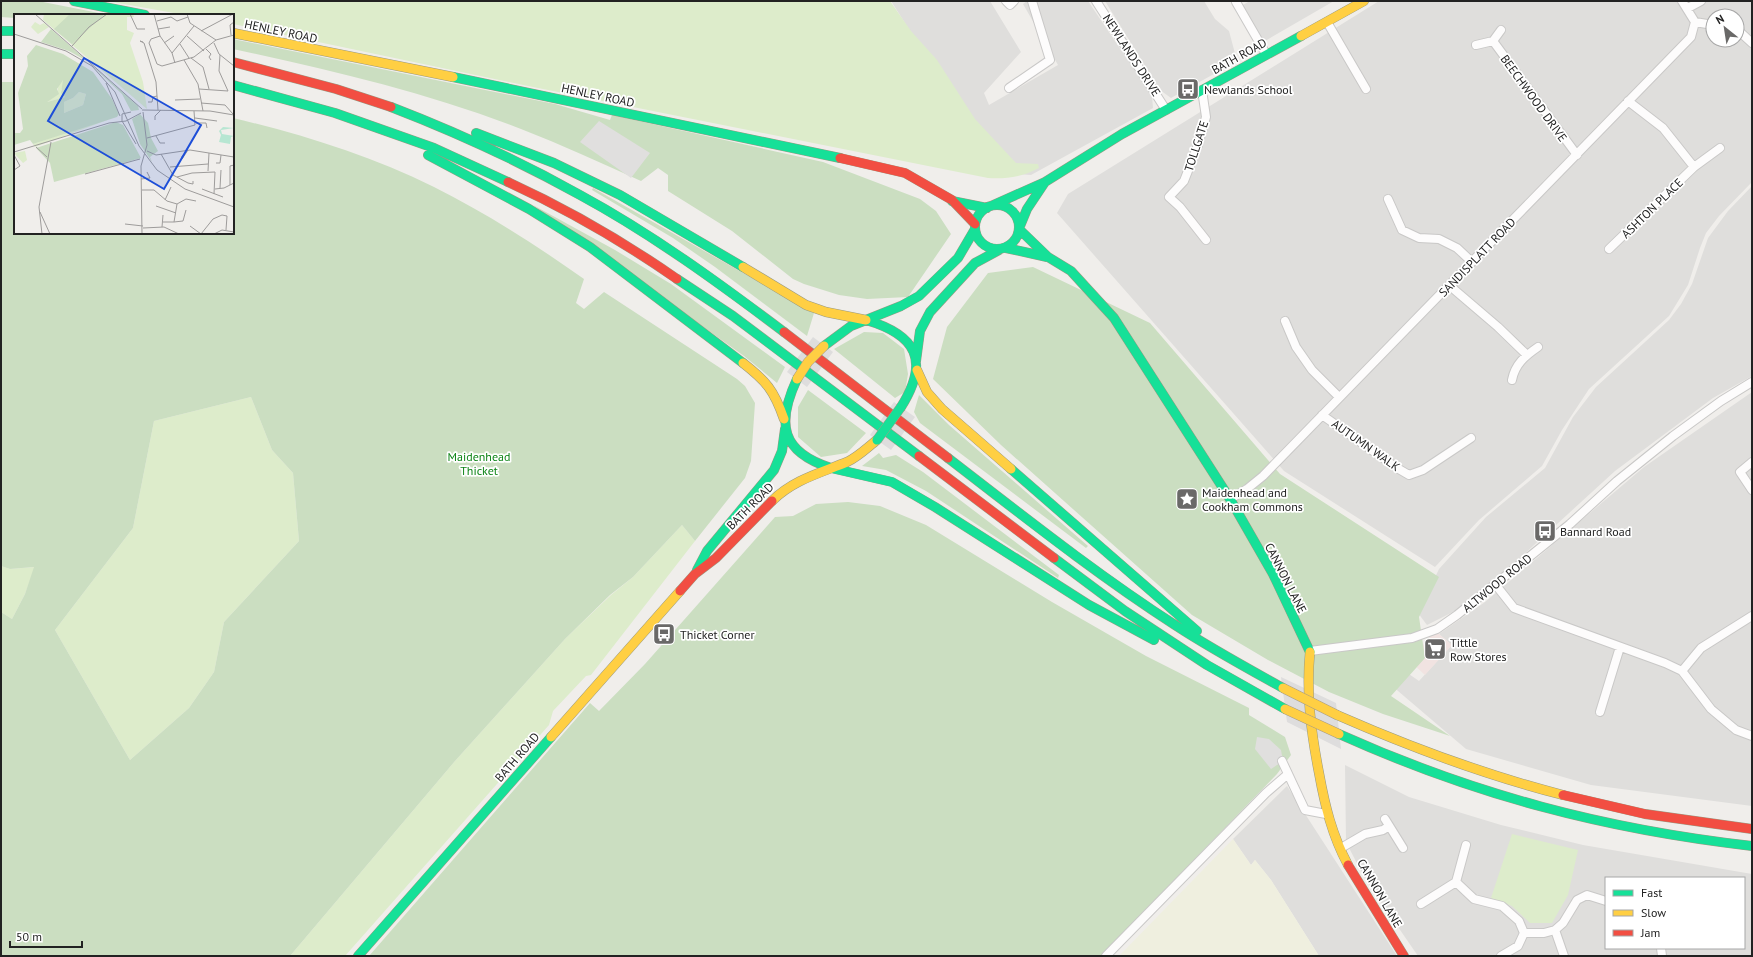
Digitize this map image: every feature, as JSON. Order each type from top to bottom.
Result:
[{"type":"main road","points":[[74,1],[140,14]]},
{"type":"main road","name":"BATH ROAD","points":[[989,207],[1045,182],[1122,134],[1364,1]]},
{"type":"main road","points":[[1,31],[14,31]]},
{"type":"main road","name":"HENLEY ROAD","points":[[234,33],[842,158],[905,173],[952,200],[989,207]]},
{"type":"main road","points":[[1,54],[14,54]]},
{"type":"main road","points":[[234,62],[306,80],[413,117],[485,146],[560,184],[626,221],[675,253],[740,299],[1117,584],[1162,616],[1221,653],[1283,688],[1337,715],[1427,753],[1503,779],[1552,793],[1636,812],[1690,822],[1752,829]]},
{"type":"main road","points":[[234,85],[256,90],[372,125],[434,148],[532,193],[600,229],[677,277],[817,378],[1081,579],[1125,611],[1207,665]]},
{"type":"main road","points":[[413,117],[478,134],[554,163],[620,195],[676,226],[806,305],[826,312],[866,320],[882,325],[900,335],[910,347],[927,392],[938,406],[1221,653]]},
{"type":"main road","points":[[372,125],[529,209],[619,268],[758,375],[776,396],[784,419],[785,429],[791,444],[802,457],[814,463],[831,468],[892,482],[1108,616],[1207,665],[1285,709],[1339,734],[1447,779],[1529,804],[1605,823],[1646,831],[1752,846]]},
{"type":"main road","name":"BATH ROAD","points":[[1020,228],[1027,209],[1045,182]]},
{"type":"main road","name":"HENLEY ROAD","points":[[952,200],[975,227]]},
{"type":"main road","points":[[784,419],[788,396],[797,379],[808,362],[824,346],[845,330],[907,303],[926,290],[958,258],[975,227],[980,213],[989,207],[1000,205],[1008,208],[1017,217],[1020,228],[1016,240],[1003,249],[975,263],[930,312],[920,331],[917,365],[913,385],[901,407],[877,440],[849,461],[831,468]]},
{"type":"main road","points":[[975,227],[980,242],[989,248],[1003,249]]},
{"type":"main road","name":"CANNON LANE","points":[[1020,228],[1048,257],[1071,271],[1114,318],[1230,499],[1273,574],[1310,651],[1308,684],[1312,739],[1326,814],[1359,884],[1404,956]]},
{"type":"main road","name":"CANNON LANE","points":[[1003,249],[1048,257]]},
{"type":"main road","name":"BATH ROAD","points":[[695,574],[707,551],[774,470],[782,451],[785,429]]},
{"type":"main road","name":"BATH ROAD","points":[[358,956],[695,574],[716,558],[780,492],[807,477],[831,468]]},
{"type":"street","points":[[1006,1],[1010,5],[1014,1]]},
{"type":"street","points":[[1009,88],[1050,60],[1032,1]]},
{"type":"street","name":"NEWLANDS DRIVE","points":[[1096,1],[1166,110]]},
{"type":"street","points":[[1682,1],[1688,8],[1695,22],[1705,24]]},
{"type":"street","points":[[1688,8],[1701,1]]},
{"type":"street","points":[[1236,2],[1266,54]]},
{"type":"street","points":[[1327,22],[1366,89]]},
{"type":"street","name":"SANDISPLATT ROAD","points":[[1230,499],[1247,489],[1263,476],[1339,397],[1450,286],[1691,37],[1695,22]]},
{"type":"street","points":[[1476,46],[1493,41],[1501,30]]},
{"type":"street","name":"BEECHWOOD DRIVE","points":[[1493,41],[1567,145],[1576,155]]},
{"type":"street","name":"TOLLGATE","points":[[1202,90],[1206,117],[1198,145],[1184,181],[1169,197],[1180,207],[1206,240]]},
{"type":"street","points":[[1628,101],[1663,128],[1694,167]]},
{"type":"street","name":"ASHTON PLACE","points":[[1609,249],[1694,167],[1720,148]]},
{"type":"street","points":[[1388,198],[1402,230],[1419,238],[1439,239],[1457,248],[1472,262]]},
{"type":"street","points":[[1450,286],[1498,326],[1527,355]]},
{"type":"street","points":[[1285,321],[1296,347],[1312,370],[1339,397]]},
{"type":"street","points":[[1512,380],[1514,369],[1527,355],[1538,347]]},
{"type":"street","name":"ALTWOOD ROAD","points":[[1310,651],[1412,638],[1437,629],[1457,615],[1570,524],[1667,440],[1752,382]]},
{"type":"street","name":"AUTUMN WALK","points":[[1322,415],[1397,468],[1409,474],[1423,470],[1471,438]]},
{"type":"street","points":[[1752,462],[1740,472],[1752,490]]},
{"type":"street","points":[[1495,584],[1514,608],[1665,663],[1682,671],[1710,710],[1736,730],[1752,736]]},
{"type":"street","points":[[1682,671],[1701,648],[1752,616]]},
{"type":"street","points":[[1600,712],[1620,647]]},
{"type":"street","points":[[1282,762],[1305,810],[1326,814]]},
{"type":"street","points":[[1106,956],[1261,798],[1288,774]]},
{"type":"street","points":[[1341,848],[1365,834],[1383,830],[1387,822],[1403,848]]},
{"type":"street","points":[[1421,904],[1456,882],[1466,845]]},
{"type":"street","points":[[1456,882],[1474,899],[1502,906],[1519,921],[1524,933],[1518,946],[1502,956]]},
{"type":"street","points":[[1524,933],[1555,930],[1563,923],[1577,900],[1587,895],[1605,901]]},
{"type":"street","points":[[1555,930],[1564,956]]},
{"type":"shaded area","points":[[891,1],[990,1],[1021,52],[984,93],[989,105],[1058,65],[1023,4],[1027,1],[1088,1],[1152,96],[1153,108],[1031,175],[1000,173]]},
{"type":"shaded area","points":[[1105,1],[1204,1],[1215,19],[1229,31],[1237,61],[1171,98],[1160,90]]},
{"type":"shaded area","points":[[1250,1],[1334,1],[1258,45],[1237,8]]},
{"type":"shaded area","points":[[1379,1],[1752,1],[1752,182],[1719,216],[1706,233],[1688,285],[1669,316],[1589,389],[1562,430],[1542,466],[1479,520],[1435,567],[1284,471],[1057,213],[1068,194]]},
{"type":"shaded area","points":[[599,121],[650,153],[631,178],[580,142]]},
{"type":"shaded area","points":[[1752,186],[1752,376],[1713,398],[1615,471],[1497,579],[1455,611],[1427,625],[1418,613],[1439,569],[1486,517],[1545,468],[1573,417],[1596,387],[1669,320],[1681,304],[1692,284],[1708,238],[1728,211]]},
{"type":"shaded area","points":[[1752,392],[1752,806],[1591,785],[1466,749],[1391,685],[1406,672],[1419,681],[1452,645],[1439,634],[1485,602],[1644,467]]},
{"type":"shaded area","points":[[1432,634],[1439,634],[1452,645],[1425,675],[1410,661]]},
{"type":"shaded area","points":[[1257,737],[1269,739],[1281,750],[1283,761],[1271,769],[1255,749]]},
{"type":"shaded area","points":[[1345,765],[1409,797],[1501,825],[1583,845],[1752,874],[1752,956],[1418,956],[1365,879],[1346,842]]},
{"type":"shaded area","points":[[1287,786],[1397,956],[1319,956],[1271,880],[1255,860],[1251,865],[1233,839]]},
{"type":"green space","points":[[1,1],[38,1],[104,14],[14,14],[14,18],[1,17]]},
{"type":"green space","points":[[107,1],[890,1],[911,31],[937,60],[975,119],[1016,163],[1038,164],[1039,168],[1027,174],[1014,177],[988,178],[528,86],[234,24],[234,14],[179,14]]},
{"type":"green space","points":[[234,39],[555,104],[610,120],[612,115],[823,162],[920,199],[936,211],[951,234],[908,297],[867,299],[839,295],[793,279],[732,231],[668,191],[668,175],[658,168],[641,181],[551,141],[486,116],[415,93],[306,65],[234,49]]},
{"type":"green space","name":"Maidenhead Thicket","points":[[1,82],[14,82],[14,234],[234,234],[234,118],[284,131],[361,156],[386,165],[453,197],[510,230],[584,279],[576,303],[584,309],[604,292],[737,379],[745,386],[755,403],[751,461],[745,478],[695,541],[682,525],[633,577],[610,595],[565,639],[455,761],[290,956],[1,956],[1,612],[12,619],[25,594],[34,567],[10,569],[1,566]],"holes":[[[251,397],[272,450],[293,473],[299,541],[224,622],[214,672],[189,708],[130,760],[55,630],[133,528],[154,421]]]},
{"type":"green space","points":[[593,188],[814,313],[807,336],[715,267],[673,238],[592,190]]},
{"type":"green space","points":[[533,205],[615,250],[671,284],[785,367],[777,383],[744,356]]},
{"type":"green space","points":[[1033,267],[1150,323],[1280,474],[1439,577],[1419,617],[1425,658],[1391,696],[1450,736],[1383,714],[1329,692],[1268,660],[1192,615],[1001,445],[933,379],[947,327],[988,273]]},
{"type":"green space","points":[[864,332],[883,333],[904,349],[908,374],[905,392],[895,398],[834,349]]},
{"type":"green space","points":[[808,390],[866,433],[847,453],[821,457],[798,437],[798,407]]},
{"type":"green space","points":[[919,395],[949,425],[1088,546],[1086,548],[920,423],[914,412]]},
{"type":"green space","points":[[251,397],[272,450],[293,473],[299,541],[224,622],[214,672],[189,708],[130,760],[55,630],[133,528],[154,421]]},
{"type":"green space","points":[[879,453],[883,458],[896,455],[923,472],[1059,575],[1058,578],[926,491],[886,470],[862,466]]},
{"type":"green space","points":[[848,502],[880,506],[926,525],[1052,602],[1146,656],[1249,708],[1249,715],[1285,737],[1291,755],[1277,774],[1101,956],[369,956],[590,703],[599,711],[645,664],[775,517],[793,516],[816,504]]},
{"type":"green space","points":[[682,525],[695,541],[591,675],[586,676],[553,711],[549,725],[345,956],[290,956],[455,761],[565,639],[611,595],[633,577]]},
{"type":"green space","points":[[1,566],[10,569],[35,567],[25,594],[12,619],[1,612]]},
{"type":"green space","points":[[1512,834],[1578,850],[1568,895],[1552,923],[1530,923],[1512,906],[1491,898]]},
{"type":"green space","points":[[1233,839],[1251,865],[1255,860],[1271,880],[1319,956],[1119,956]]},
{"type":"pier","points":[[813,337],[833,352],[807,387],[787,372]]},
{"type":"pier","points":[[894,402],[915,417],[891,450],[870,435]]},
{"type":"pier","points":[[1281,677],[1336,703],[1341,749],[1287,722]]},
{"type":"traffic: fast","points":[[74,1],[140,14]]},
{"type":"traffic: fast","points":[[1,31],[14,31]]},
{"type":"traffic: fast","points":[[991,206],[1045,182],[1122,134],[1301,36]]},
{"type":"traffic: fast","points":[[1,54],[14,54]]},
{"type":"traffic: fast","points":[[453,77],[840,158]]},
{"type":"traffic: fast","points":[[234,85],[335,113],[434,148],[508,182]]},
{"type":"traffic: fast","points":[[391,107],[511,159],[557,182],[607,210],[685,260],[784,332]]},
{"type":"traffic: fast","points":[[476,133],[554,163],[620,195],[743,267]]},
{"type":"traffic: fast","points":[[428,155],[529,209],[590,247],[743,363]]},
{"type":"traffic: fast","points":[[1020,226],[1027,209],[1045,182]]},
{"type":"traffic: fast","points":[[952,201],[987,208]]},
{"type":"traffic: fast","points":[[993,205],[1001,205],[1006,206],[1013,211],[1018,218],[1019,227],[1018,236],[1013,243],[1006,248],[993,249],[985,246],[978,239],[975,231],[975,223],[978,215],[985,208],[993,205]]},
{"type":"traffic: fast","points":[[824,346],[851,326],[901,306],[919,296],[958,258],[975,229]]},
{"type":"traffic: fast","points":[[1020,230],[1048,257],[1071,271],[1114,318],[1230,499],[1273,574],[1310,652]]},
{"type":"traffic: fast","points":[[1006,248],[1047,257]]},
{"type":"traffic: fast","points":[[916,361],[920,331],[930,312],[975,263],[999,250]]},
{"type":"traffic: fast","points":[[677,279],[733,316],[919,456]]},
{"type":"traffic: fast","points":[[866,320],[897,333],[907,342],[914,352],[916,363],[915,376],[910,391],[901,407]]},
{"type":"traffic: fast","points":[[797,379],[790,395],[786,410],[785,423],[787,434],[793,445],[802,454],[831,468]]},
{"type":"traffic: fast","points":[[877,440],[901,407]]},
{"type":"traffic: fast","points":[[697,570],[707,551],[774,470],[782,451],[785,429]]},
{"type":"traffic: fast","points":[[948,458],[1060,544],[1146,606],[1202,642],[1283,688]]},
{"type":"traffic: fast","points":[[831,468],[892,482],[935,507],[1089,605],[1154,640]]},
{"type":"traffic: fast","points":[[1011,469],[1197,631]]},
{"type":"traffic: fast","points":[[1054,558],[1125,611],[1207,665],[1285,709]]},
{"type":"traffic: fast","points":[[1339,734],[1390,756],[1440,775],[1490,792],[1541,806],[1644,830],[1752,846]]},
{"type":"traffic: fast","points":[[358,956],[551,737]]},
{"type":"traffic: slow","points":[[1301,36],[1364,1]]},
{"type":"traffic: slow","points":[[234,33],[453,77]]},
{"type":"traffic: slow","points":[[743,267],[806,305],[826,312],[866,320]]},
{"type":"traffic: slow","points":[[797,379],[808,362],[824,346]]},
{"type":"traffic: slow","points":[[743,363],[758,375],[773,393],[784,419]]},
{"type":"traffic: slow","points":[[917,370],[927,392],[942,409],[1011,469]]},
{"type":"traffic: slow","points":[[772,501],[798,482],[851,460],[877,440]]},
{"type":"traffic: slow","points":[[551,737],[680,591]]},
{"type":"traffic: slow","points":[[1310,652],[1309,697],[1316,758],[1330,820],[1342,854],[1348,865]]},
{"type":"traffic: slow","points":[[1283,688],[1337,715]]},
{"type":"traffic: slow","points":[[1285,709],[1339,734]]},
{"type":"traffic: slow","points":[[1337,715],[1448,760],[1505,779],[1563,795]]},
{"type":"traffic: jam","points":[[234,62],[336,89],[391,107]]},
{"type":"traffic: jam","points":[[840,158],[905,173],[952,200],[975,224]]},
{"type":"traffic: jam","points":[[508,182],[552,203],[595,227],[637,252],[677,279]]},
{"type":"traffic: jam","points":[[784,332],[948,458]]},
{"type":"traffic: jam","points":[[919,456],[1054,558]]},
{"type":"traffic: jam","points":[[680,591],[695,574],[716,558],[772,501]]},
{"type":"traffic: jam","points":[[1563,795],[1645,814],[1752,829]]},
{"type":"traffic: jam","points":[[1348,865],[1404,956]]},
{"type":"place","name":"Newlands School","points":[[1188,89]]},
{"type":"place","name":"Maidenhead and Cookham Commons","points":[[1187,499]]},
{"type":"place","name":"Bannard Road","points":[[1545,531]]},
{"type":"place","name":"Thicket Corner","points":[[664,634]]},
{"type":"place","name":"Tittle Row Stores","points":[[1435,649]]}]
